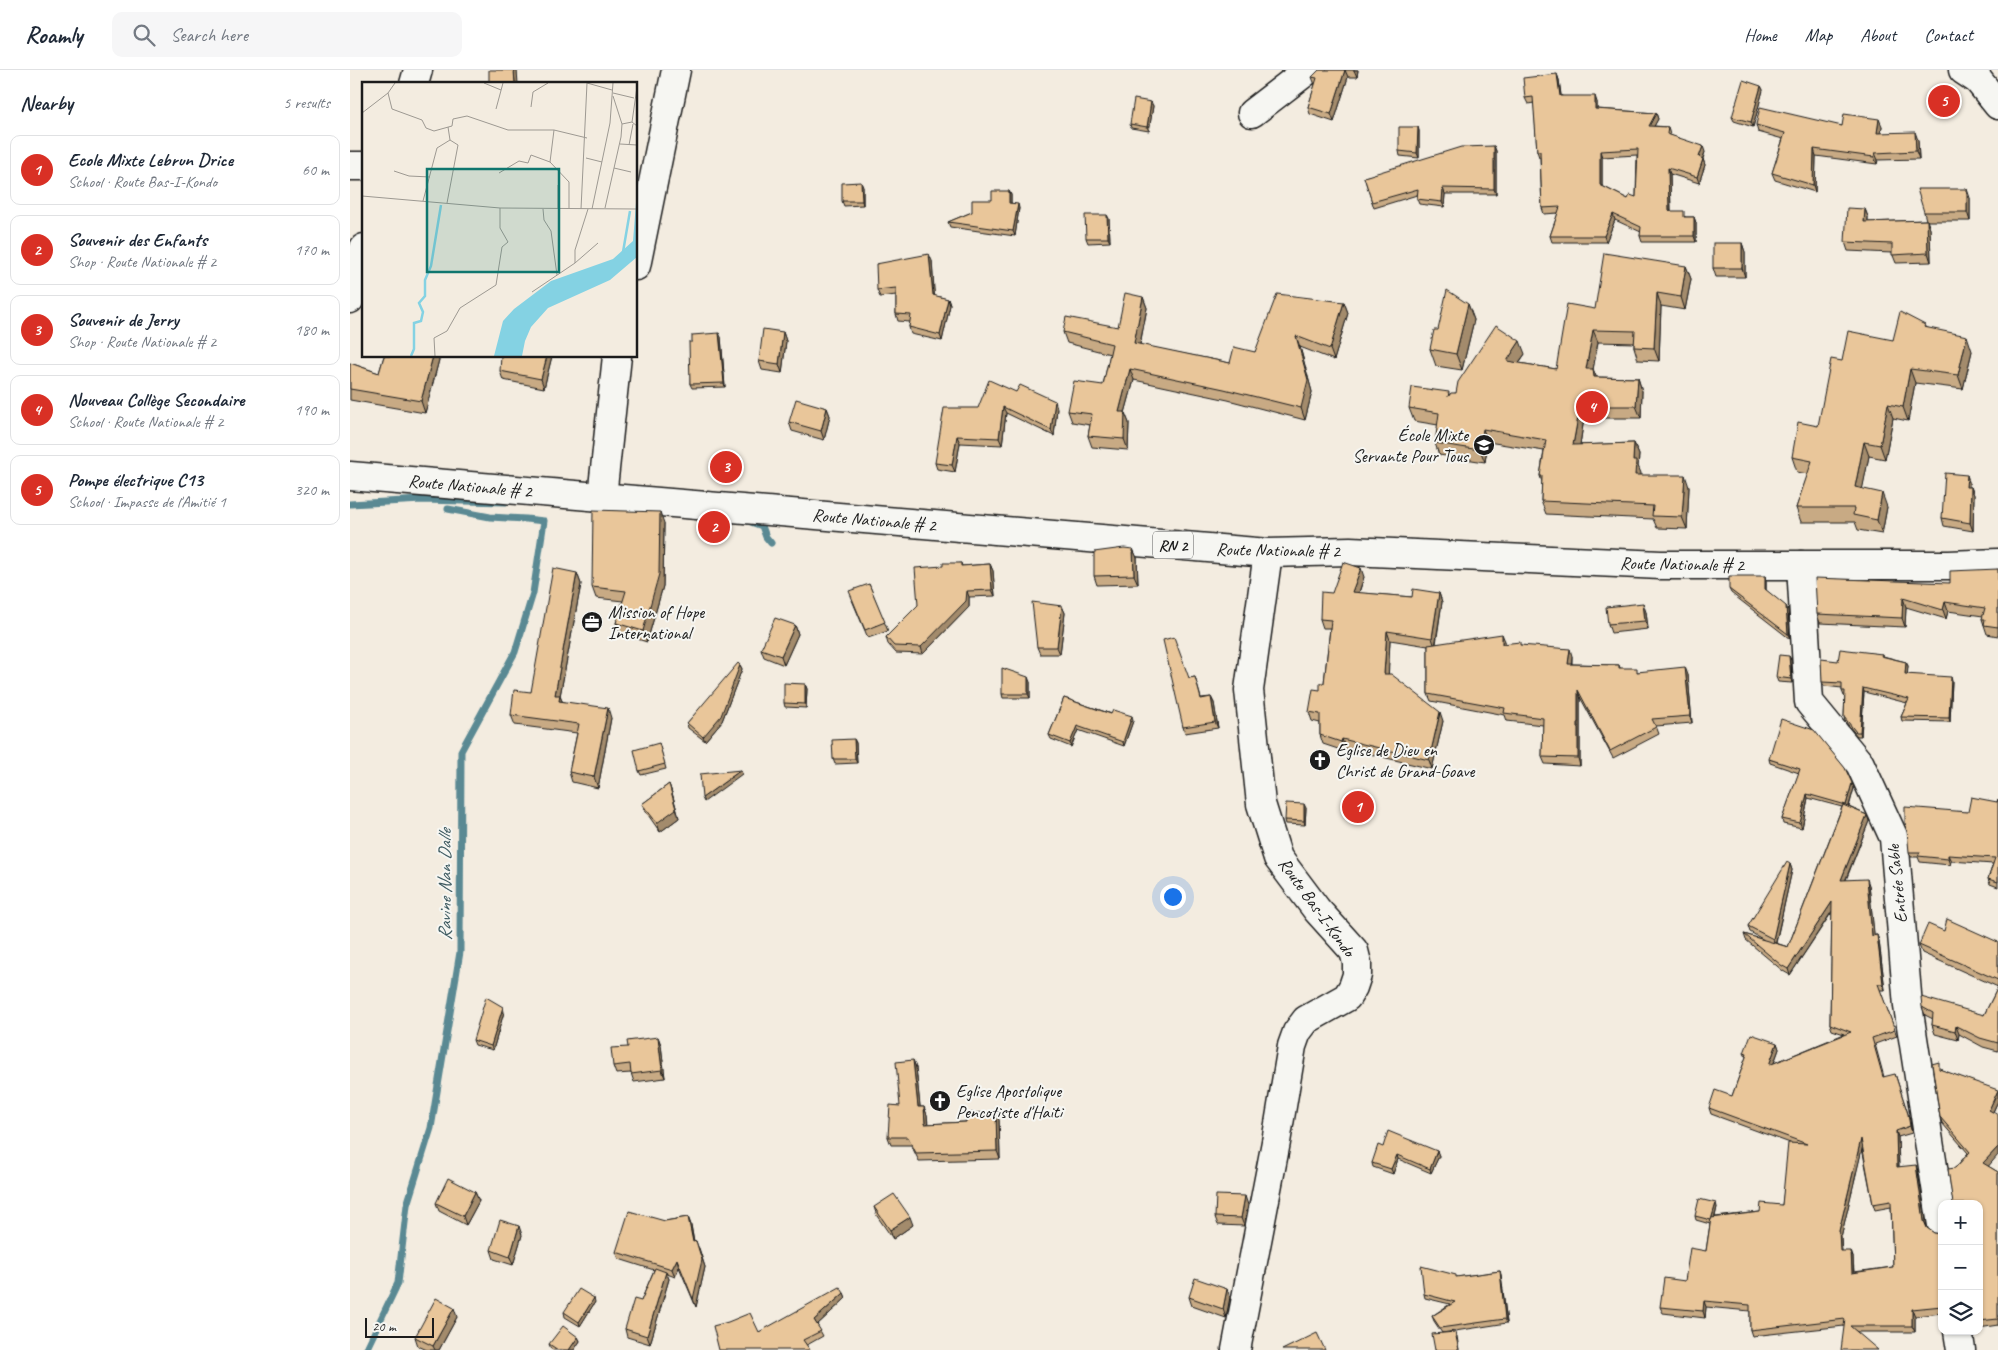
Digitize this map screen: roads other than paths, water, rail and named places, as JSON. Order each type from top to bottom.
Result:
[{"type":"street","points":[[638,256],[676,70]]},
{"type":"street","points":[[1252,113],[1308,70]]},
{"type":"street","points":[[1963,70],[1978,80],[1998,105]]},
{"type":"street","points":[[350,299],[362,255]]},
{"type":"street","points":[[602,497],[617,358]]},
{"type":"street","name":"Route Nationale # 2","points":[[350,476],[1268,553],[1350,551],[1660,565],[1949,565],[1998,563]]},
{"type":"street","name":"Route Bas-I-Kondo","points":[[1236,1350],[1276,1142],[1292,1046],[1297,1032],[1306,1020],[1347,997],[1354,988],[1357,975],[1357,963],[1354,952],[1317,910],[1278,858],[1261,804],[1249,690],[1268,553]]},
{"type":"street","name":"Entrée Sable","points":[[1801,565],[1809,702],[1860,764],[1894,838],[1908,1006],[1938,1200]]},
{"type":"street","points":[[1959,1335],[1961,1350]]},
{"type":"waterway","points":[[350,504],[422,500],[506,502]]},
{"type":"waterway","name":"Ravine Nan Dalle","points":[[366,1350],[398,1283],[407,1205],[431,1128],[460,952],[461,751],[515,652],[533,593],[544,521],[490,517],[448,509]]},
{"type":"waterway","points":[[748,521],[762,526],[766,537],[771,543]]},
{"type":"place","name":"Pompe électrique C13","points":[[1944,101]]},
{"type":"place","name":"Nouveau Collège Secondaire","points":[[1592,407]]},
{"type":"place","name":"École Mixte Servante Pour Tous","points":[[1484,445]]},
{"type":"place","name":"Souvenir de Jerry","points":[[726,467]]},
{"type":"place","name":"Souvenir des Enfants","points":[[714,527]]},
{"type":"place","name":"Mission of Hope International","points":[[592,622]]},
{"type":"place","name":"Eglise de Dieu en Christ de Grand-Goave","points":[[1320,760]]},
{"type":"place","name":"Ecole Mixte Lebrun Drice","points":[[1358,807]]},
{"type":"place","name":"Eglise Apostolique Pencotiste d'Haiti","points":[[940,1101]]}]
